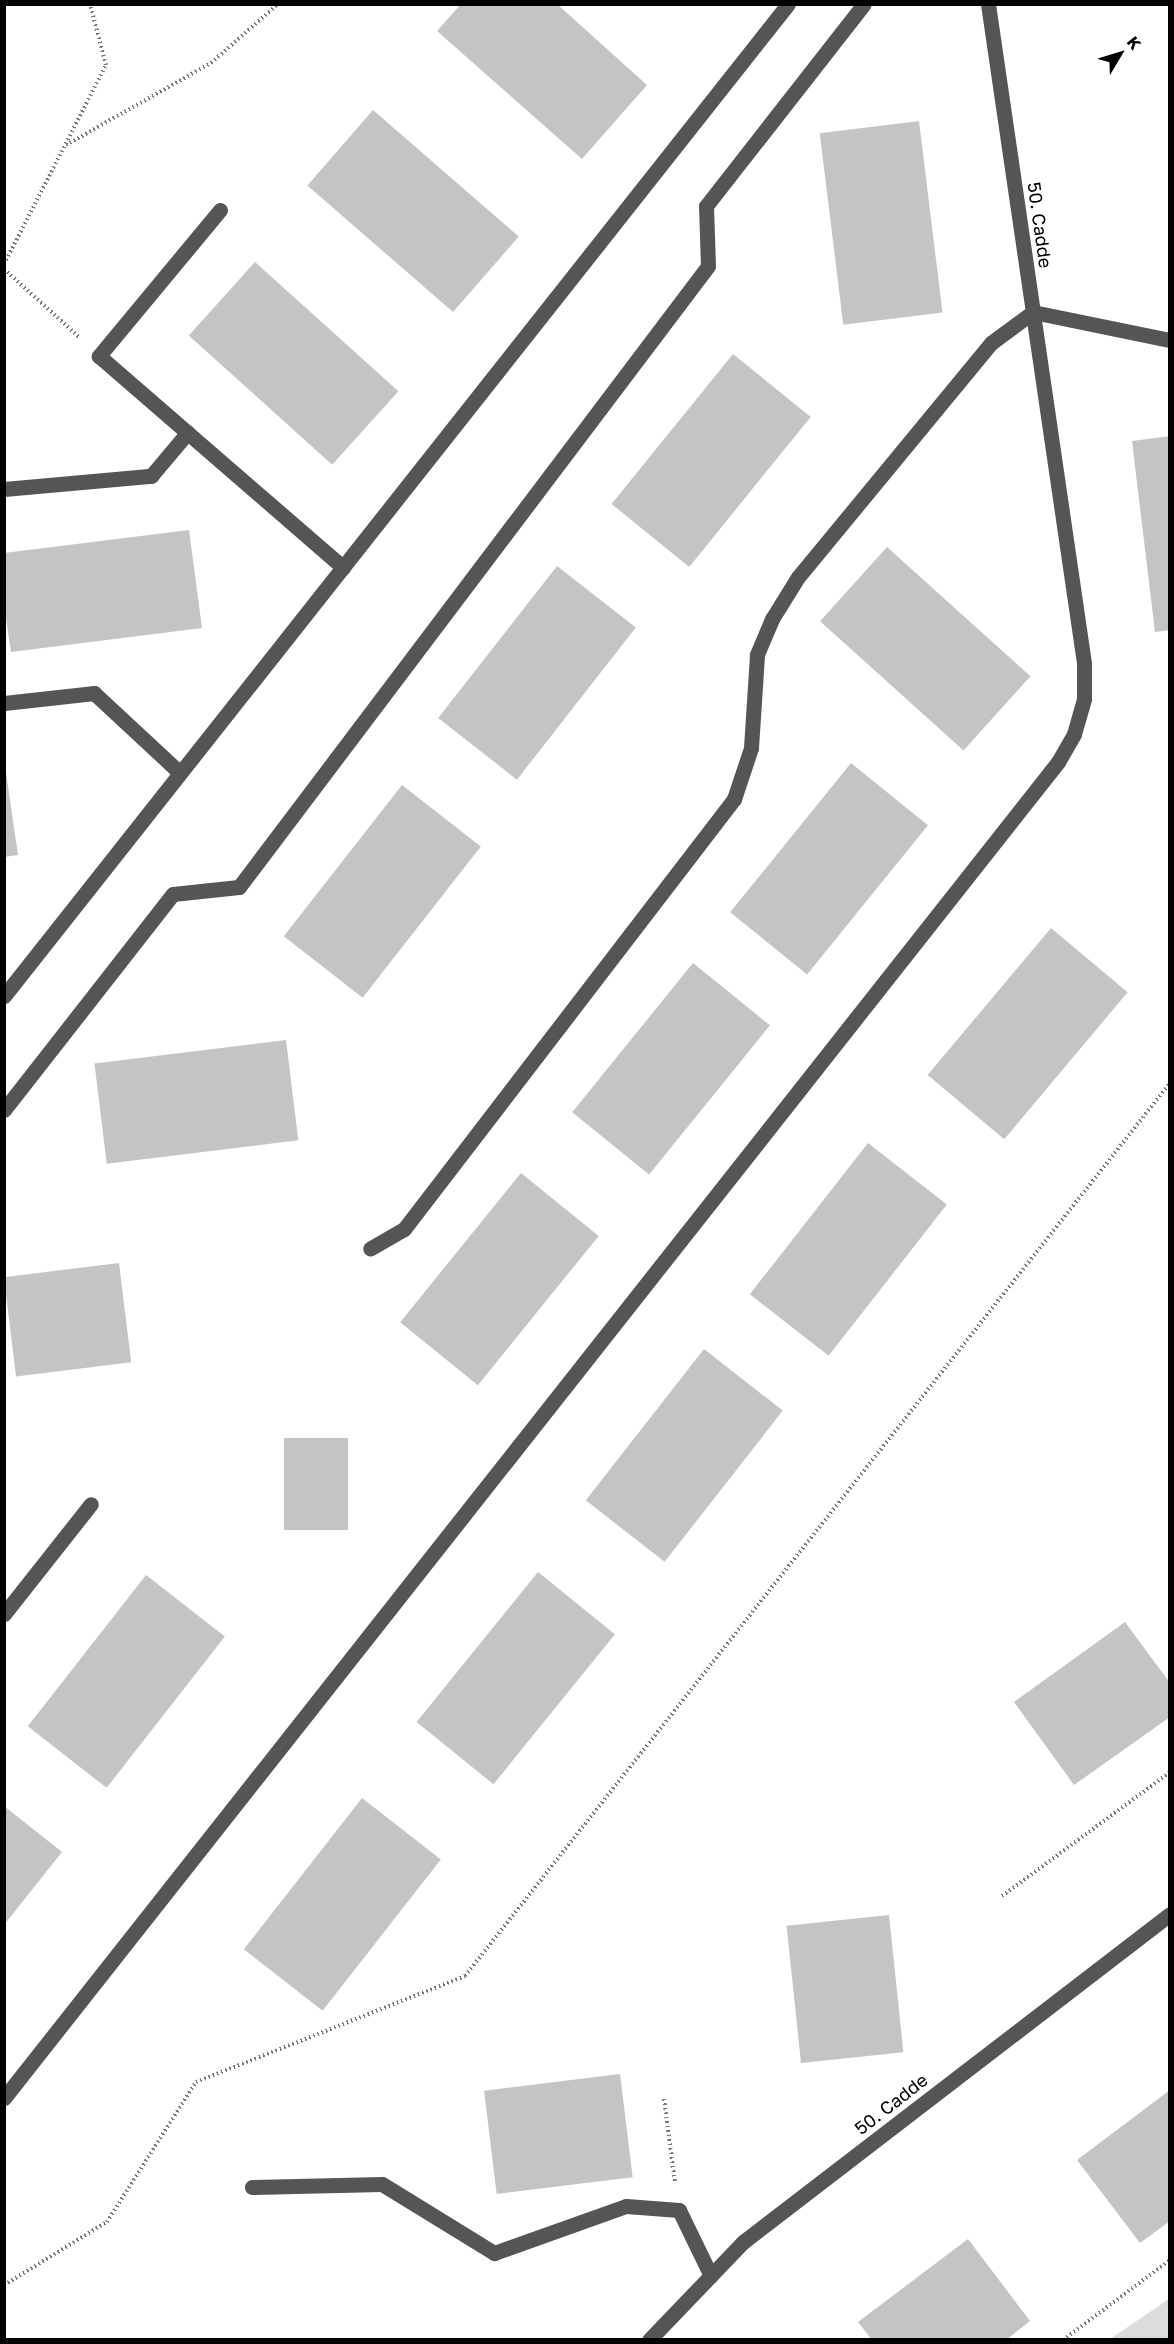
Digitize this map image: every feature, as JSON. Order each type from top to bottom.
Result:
[{"type":"street","points":[[7,987],[344,567],[788,4]]},
{"type":"street","points":[[4,1110],[173,894],[239,887],[708,266],[706,206],[864,4]]},
{"type":"street","name":"50. Cadde","points":[[4,2098],[1058,762],[1074,734],[1084,699],[1084,663],[988,4]]},
{"type":"street","points":[[220,210],[99,356],[344,567]]},
{"type":"street","points":[[370,1249],[404,1229],[734,799],[751,748],[757,655],[772,619],[798,577],[991,343],[1033,312],[1170,340]]},
{"type":"street","points":[[4,489],[151,476],[188,432]]},
{"type":"street","points":[[4,703],[94,693],[180,773]]},
{"type":"street","points":[[4,1614],[92,1504]]},
{"type":"street","name":"50. Cadde","points":[[649,2340],[743,2242],[1170,1914]]},
{"type":"street","points":[[252,2187],[382,2184],[494,2253],[626,2206],[679,2210],[711,2276]]},
{"type":"path","points":[[4,264],[106,65],[90,4]]},
{"type":"path","points":[[65,146],[211,63],[278,4]]},
{"type":"path","points":[[4,269],[99,356]]},
{"type":"path","points":[[4,2285],[107,2222],[196,2082],[465,1976],[1170,1083]]},
{"type":"path","points":[[1002,1896],[1170,1772]]},
{"type":"path","points":[[664,2098],[679,2210]]},
{"type":"path","points":[[1063,2340],[1170,2260]]},
{"type":"shaded area","points":[[1169,2299],[1169,2339],[1110,2339]]},
{"type":"building","points":[[461,4],[557,4],[647,85],[582,159],[437,31]]},
{"type":"building","points":[[373,110],[519,237],[453,312],[307,185]]},
{"type":"building","points":[[919,121],[943,313],[843,325],[820,133]]},
{"type":"building","points":[[255,262],[398,391],[332,465],[189,336]]},
{"type":"building","points":[[733,354],[811,417],[689,567],[612,504]]},
{"type":"building","points":[[1170,436],[1170,630],[1155,632],[1132,441]]},
{"type":"building","points":[[189,530],[202,628],[11,652],[4,605],[4,553]]},
{"type":"building","points":[[887,547],[1030,676],[964,750],[820,621]]},
{"type":"building","points":[[557,566],[636,628],[517,780],[438,718]]},
{"type":"building","points":[[4,759],[18,855],[4,857]]},
{"type":"building","points":[[851,763],[928,825],[807,975],[730,912]]},
{"type":"building","points":[[402,785],[481,847],[363,998],[284,936]]},
{"type":"building","points":[[1051,928],[1128,992],[1004,1139],[928,1075]]},
{"type":"building","points":[[693,963],[770,1025],[649,1175],[572,1112]]},
{"type":"building","points":[[286,1040],[298,1140],[107,1164],[94,1064]]},
{"type":"building","points":[[868,1143],[947,1205],[829,1356],[750,1294]]},
{"type":"building","points":[[521,1173],[599,1236],[478,1385],[400,1322]]},
{"type":"building","points":[[119,1263],[131,1362],[16,1376],[4,1277]]},
{"type":"building","points":[[704,1349],[783,1411],[665,1562],[586,1500]]},
{"type":"building","points":[[284,1438],[348,1438],[348,1530],[284,1530]]},
{"type":"building","points":[[538,1572],[615,1634],[493,1784],[417,1722]]},
{"type":"building","points":[[146,1575],[225,1637],[107,1788],[28,1726]]},
{"type":"building","points":[[1125,1622],[1170,1683],[1170,1717],[1074,1785],[1014,1702]]},
{"type":"building","points":[[362,1798],[441,1860],[323,2011],[244,1949]]},
{"type":"building","points":[[4,1806],[62,1852],[4,1925]]},
{"type":"building","points":[[889,1915],[903,2052],[801,2063],[787,1926]]},
{"type":"building","points":[[620,2074],[633,2177],[497,2194],[484,2091]]},
{"type":"building","points":[[1170,2090],[1170,2221],[1140,2243],[1077,2160]]},
{"type":"building","points":[[968,2239],[1030,2321],[1006,2340],[872,2340],[858,2322]]}]
